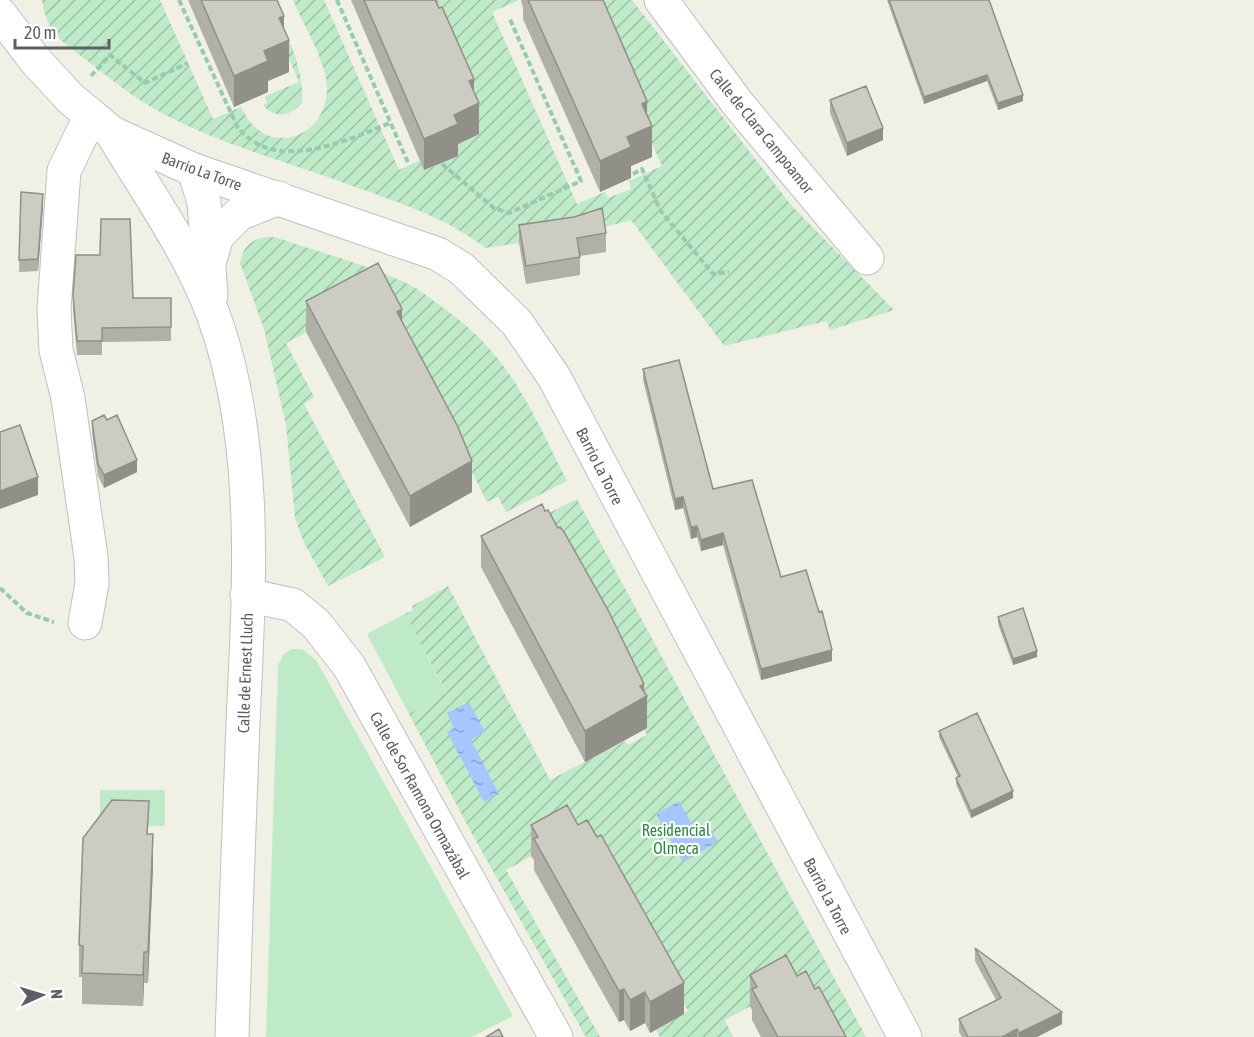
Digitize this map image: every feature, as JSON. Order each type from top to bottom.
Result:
[{"type":"street","name":"Barrio La Torre","points":[[12,0],[35,60]]},
{"type":"street","name":"Calle de Clara Campoamor","points":[[661,0],[738,105],[867,258]]},
{"type":"street","name":"Barrio La Torre","points":[[0,14],[35,60],[101,125],[194,170],[438,254],[476,281],[517,323],[554,377],[811,866],[905,1037]]},
{"type":"street","name":"Calle de Ernest Lluch","points":[[101,125],[195,259]]},
{"type":"street","points":[[85,622],[92,583],[91,557],[68,398],[56,350],[54,309],[64,171],[101,125]]},
{"type":"street","name":"Calle de Ernest Lluch","points":[[194,170],[181,197],[195,259],[228,365],[249,512],[232,1037]]},
{"type":"street","points":[[195,259],[239,214],[279,198]]},
{"type":"street","name":"Calle de Sor Ramona Ormazábal","points":[[247,595],[293,605],[315,624],[349,666],[556,1037]]},
{"type":"path","points":[[179,0],[237,126],[259,146],[275,151],[302,150],[344,140],[390,123]]},
{"type":"path","points":[[337,0],[410,165]]},
{"type":"path","points":[[442,164],[494,208],[509,213],[581,181],[509,17]]},
{"type":"path","points":[[98,69],[110,55],[146,83],[188,63]]},
{"type":"path","points":[[633,174],[642,170],[660,210],[713,274],[729,272]]},
{"type":"path","points":[[0,588],[27,613],[56,623],[85,622]]},
{"type":"green space","points":[[42,0],[160,0],[213,119],[241,107],[251,123],[264,133],[278,138],[292,137],[305,132],[324,108],[327,90],[324,68],[293,0],[324,0],[399,170],[421,160],[426,170],[458,155],[421,0],[519,0],[492,12],[577,204],[605,192],[608,198],[631,189],[629,181],[662,166],[589,0],[632,0],[791,205],[894,310],[830,330],[827,321],[724,346],[631,220],[574,235],[485,248],[454,227],[420,211],[229,143],[160,112],[141,101],[64,43],[52,30],[44,12]]},
{"type":"green space","points":[[271,0],[293,50],[302,88],[302,102],[293,111],[283,114],[273,113],[263,105],[267,103],[265,96],[299,82],[270,15]]},
{"type":"green space","points":[[275,237],[340,258],[404,282],[424,293],[465,325],[502,364],[516,385],[530,407],[567,481],[506,512],[498,497],[487,502],[464,456],[347,310],[286,343],[314,397],[304,404],[385,557],[328,586],[304,543],[295,518],[286,425],[264,329],[240,263],[248,246],[255,240]]},
{"type":"green space","name":"Residencial Olmeca","points":[[577,499],[866,1037],[834,1037],[802,978],[725,1020],[733,1037],[660,1037],[656,1030],[688,1011],[584,827],[506,870],[600,1037],[586,1037],[471,832],[409,714],[447,693],[405,614],[413,610],[412,606],[448,586],[550,780],[625,741],[628,745],[647,735],[545,515]]},
{"type":"green space","points":[[405,614],[447,694],[409,714],[367,634]]},
{"type":"green space","points":[[292,649],[302,649],[316,660],[513,1016],[471,1037],[266,1037],[278,665],[284,654]]},
{"type":"green space","points":[[100,790],[165,790],[165,826],[100,826]]},
{"type":"water","points":[[469,702],[485,732],[471,740],[499,794],[484,802],[447,732],[454,728],[447,713]]},
{"type":"water","points":[[679,801],[697,833],[709,827],[718,842],[683,862],[656,814]]},
{"type":"building","points":[[201,0],[277,0],[284,16],[279,18],[289,40],[264,51],[268,61],[234,76]]},
{"type":"building","points":[[364,0],[435,0],[439,8],[442,7],[474,79],[469,81],[479,103],[454,115],[458,124],[424,139]]},
{"type":"building","points":[[528,0],[603,0],[647,101],[642,104],[652,126],[627,137],[631,147],[600,161]]},
{"type":"building","points":[[889,0],[989,0],[1023,95],[998,103],[987,75],[924,97]]},
{"type":"building","points":[[866,86],[883,128],[847,143],[830,100]]},
{"type":"building","points":[[21,192],[43,194],[38,259],[19,260]]},
{"type":"building","points":[[602,208],[606,233],[577,238],[580,257],[526,266],[519,225],[574,217]]},
{"type":"building","points":[[101,219],[130,219],[133,298],[171,298],[171,327],[102,328],[102,341],[77,341],[73,295],[76,255],[100,255]]},
{"type":"building","points":[[378,263],[402,309],[397,312],[457,425],[472,461],[410,496],[306,301]]},
{"type":"building","points":[[679,360],[713,489],[752,480],[781,577],[806,570],[819,612],[822,611],[832,650],[761,669],[723,533],[701,540],[697,526],[691,527],[683,497],[675,499],[643,369]]},
{"type":"building","points":[[104,415],[107,420],[117,415],[137,460],[104,475],[98,464],[92,421]]},
{"type":"building","points":[[20,425],[38,477],[0,491],[0,432]]},
{"type":"building","points":[[542,504],[558,528],[560,527],[564,532],[608,610],[644,684],[640,686],[647,696],[585,731],[481,536]]},
{"type":"building","points":[[1023,608],[1037,651],[1013,659],[998,617]]},
{"type":"building","points":[[977,713],[1013,791],[971,811],[956,778],[960,776],[939,731]]},
{"type":"building","points":[[112,800],[149,801],[147,834],[153,834],[148,952],[144,952],[143,975],[82,973],[83,946],[79,945],[83,838]]},
{"type":"building","points":[[567,805],[578,825],[587,820],[597,837],[601,835],[684,983],[650,1002],[645,992],[630,1000],[624,989],[619,991],[534,839],[538,837],[531,825]]},
{"type":"building","points":[[975,948],[1062,1012],[1019,1033],[1017,1029],[1002,1037],[968,1037],[959,1019],[1001,998]]},
{"type":"building","points":[[786,955],[797,976],[806,971],[815,989],[819,987],[846,1037],[778,1037],[752,989],[757,987],[750,975]]},
{"type":"building","points":[[499,1029],[503,1037],[486,1037]]}]
